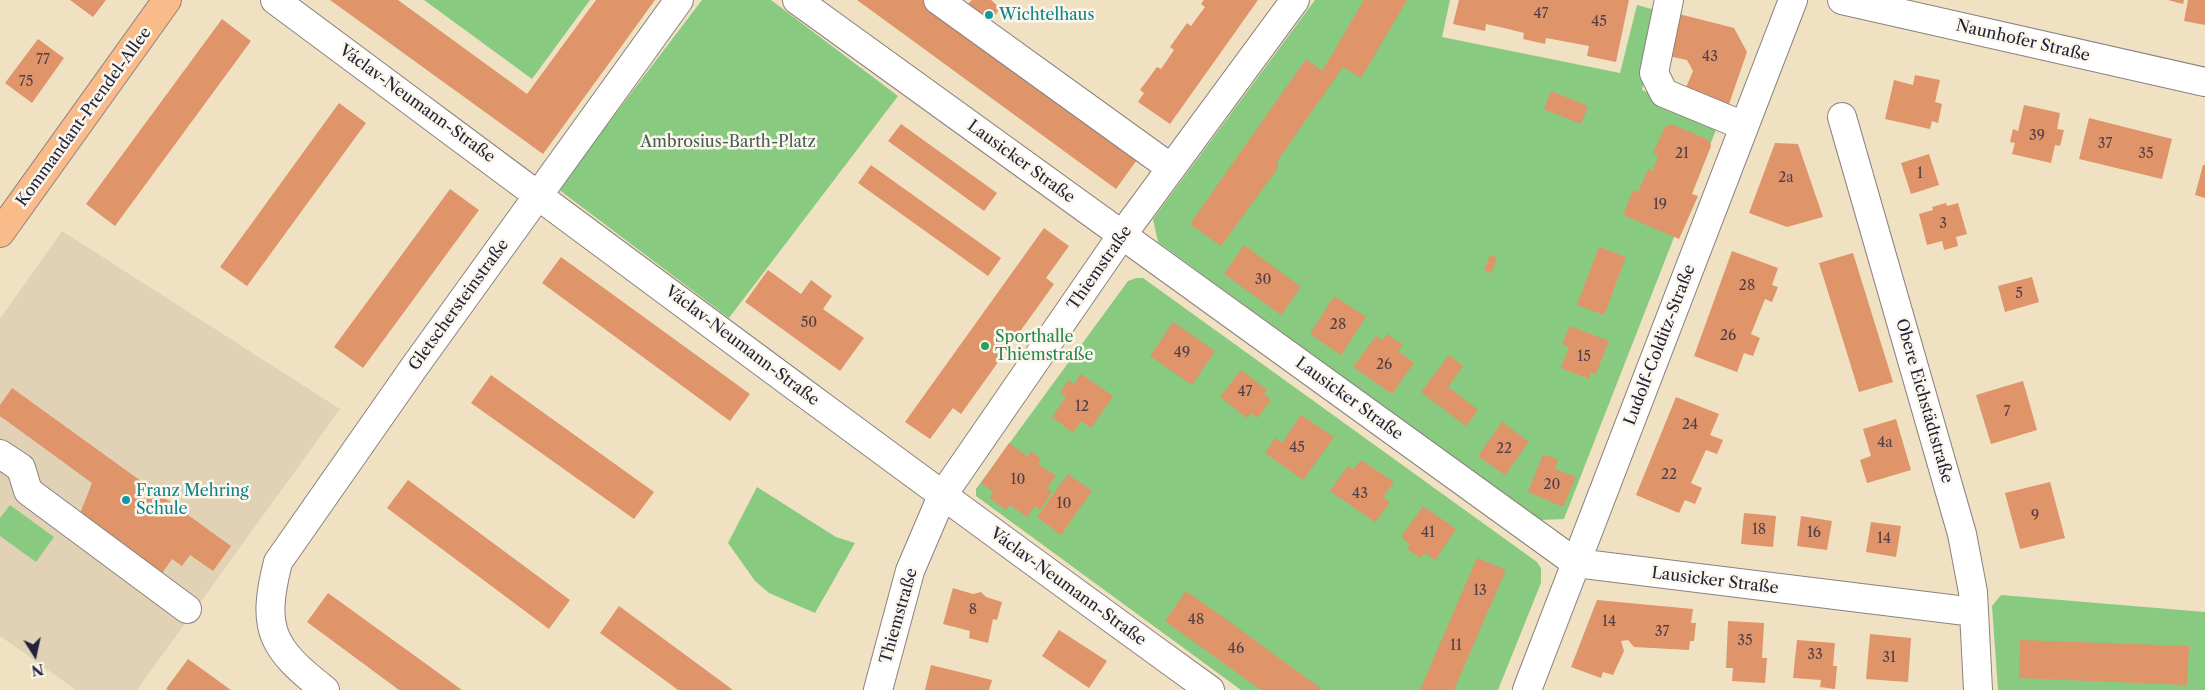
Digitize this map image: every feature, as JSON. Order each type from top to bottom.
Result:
[{"type":"main road","name":"Kommandant-Prendel-Allee","points":[[0,234],[167,0]]},
{"type":"street","name":"Václav-Neumann-Straße","points":[[275,0],[539,194],[942,496],[1210,690]]},
{"type":"street","name":"Gletschersteinstraße","points":[[325,690],[297,668],[280,646],[270,622],[270,594],[278,562],[679,0]]},
{"type":"street","name":"Lausicker Straße","points":[[797,0],[1576,563],[1974,612]]},
{"type":"street","points":[[938,0],[1171,168]]},
{"type":"street","name":"Thiemstraße","points":[[878,690],[910,571],[942,496],[1122,235],[1296,0]]},
{"type":"street","points":[[1669,0],[1654,73],[1664,93],[1744,126]]},
{"type":"street","name":"Ludolf-Colditz-Straße","points":[[1527,690],[1793,0]]},
{"type":"street","name":"Naunhofer Straße","points":[[1842,0],[2205,82]]},
{"type":"street","name":"Obere Eichstädtstraße","points":[[1842,117],[1962,534],[1974,612],[1978,690]]},
{"type":"street","points":[[0,454],[21,468],[28,491],[188,609]]},
{"type":"shaded area","points":[[62,231],[340,409],[137,690],[76,690],[0,636],[0,319]]},
{"type":"green space","points":[[424,0],[590,0],[532,79]]},
{"type":"green space","name":"Ambrosius-Barth-Platz","points":[[702,0],[771,0],[898,96],[729,318],[558,189]]},
{"type":"green space","points":[[1315,0],[1450,0],[1442,37],[1620,73],[1637,5],[1659,11],[1642,90],[1719,122],[1564,519],[1539,520],[1158,242],[1153,219]]},
{"type":"green space","points":[[1143,278],[1537,562],[1541,568],[1541,583],[1498,690],[1241,690],[976,496],[976,489],[1128,281]]},
{"type":"green space","points":[[757,487],[836,537],[855,543],[815,613],[769,593],[755,581],[728,543]]},
{"type":"green space","points":[[10,505],[54,537],[36,562],[0,536],[0,518]]},
{"type":"green space","points":[[2001,595],[2205,612],[2205,690],[1998,690],[1992,606]]},
{"type":"building","points":[[70,0],[106,0],[93,17]]},
{"type":"building","points":[[330,0],[398,0],[527,94],[596,0],[655,0],[543,154]]},
{"type":"building","points":[[857,0],[924,0],[1139,157],[1116,189]]},
{"type":"building","name":"Wichtelhaus","points":[[972,0],[991,0],[1000,8],[991,21],[968,4]]},
{"type":"building","points":[[1204,0],[1258,0],[1170,124],[1138,102],[1144,93],[1140,90],[1157,67],[1161,69],[1174,50],[1170,47],[1187,23],[1191,26],[1205,7],[1201,4]]},
{"type":"building","points":[[1364,0],[1407,0],[1361,78],[1343,67],[1278,160],[1278,168],[1221,246],[1190,224],[1306,59],[1322,71]]},
{"type":"building","points":[[1459,0],[1629,0],[1616,62],[1587,56],[1589,46],[1546,38],[1545,44],[1523,39],[1524,33],[1486,24],[1485,31],[1453,24]]},
{"type":"building","points":[[2168,0],[2184,0],[2183,4]]},
{"type":"building","points":[[2188,0],[2205,0],[2205,25],[2184,21]]},
{"type":"building","points":[[1675,13],[1734,28],[1747,52],[1728,107],[1685,90],[1693,71],[1687,60],[1664,55]]},
{"type":"building","points":[[222,19],[251,41],[115,226],[86,204]]},
{"type":"building","points":[[38,39],[64,58],[32,103],[5,83]]},
{"type":"building","points":[[1915,75],[1940,80],[1935,102],[1942,104],[1938,123],[1932,121],[1930,129],[1885,119],[1894,80],[1913,85]]},
{"type":"building","points":[[1551,91],[1588,106],[1581,124],[1544,109]]},
{"type":"building","points":[[339,103],[366,123],[247,286],[220,267]]},
{"type":"building","points":[[2024,105],[2060,113],[2057,129],[2064,130],[2060,146],[2055,145],[2051,163],[2012,154],[2015,143],[2010,142],[2013,129],[2018,131]]},
{"type":"building","points":[[2089,118],[2172,139],[2162,179],[2079,159]]},
{"type":"building","points":[[901,124],[997,193],[984,211],[888,141]]},
{"type":"building","points":[[1671,124],[1709,140],[1711,146],[1692,194],[1698,196],[1679,239],[1623,215],[1633,190],[1638,192],[1648,169],[1653,171],[1658,156],[1653,153],[1665,127]]},
{"type":"building","points":[[1775,143],[1798,144],[1823,217],[1787,227],[1749,213]]},
{"type":"building","points":[[1929,154],[1939,185],[1911,194],[1901,163]]},
{"type":"building","points":[[871,165],[1001,258],[988,276],[858,183]]},
{"type":"building","points":[[2203,165],[2205,165],[2205,198],[2195,195]]},
{"type":"building","points":[[450,189],[479,210],[363,368],[334,347]]},
{"type":"building","points":[[1946,203],[1947,206],[1958,203],[1967,234],[1956,237],[1958,246],[1944,250],[1942,241],[1927,245],[1919,214],[1933,210],[1932,207]]},
{"type":"building","name":"Sporthalle Thiemstraße","points":[[1044,228],[1069,246],[1046,278],[1054,284],[961,414],[953,408],[930,439],[905,422]]},
{"type":"building","points":[[1244,245],[1301,287],[1281,315],[1224,274]]},
{"type":"building","points":[[1599,247],[1626,257],[1604,315],[1577,305]]},
{"type":"building","points":[[1732,251],[1778,268],[1772,285],[1778,287],[1772,302],[1765,299],[1751,334],[1760,338],[1753,356],[1744,353],[1737,372],[1694,356]]},
{"type":"building","points":[[1853,253],[1893,382],[1859,392],[1819,263]]},
{"type":"building","points":[[1490,255],[1497,258],[1491,273],[1484,270]]},
{"type":"building","points":[[561,257],[750,394],[730,421],[542,283]]},
{"type":"building","points":[[768,270],[801,294],[811,280],[832,296],[823,309],[864,338],[840,371],[745,302]]},
{"type":"building","points":[[2032,277],[2039,302],[2005,312],[1998,286]]},
{"type":"building","points":[[1334,296],[1366,317],[1341,355],[1310,334]]},
{"type":"building","points":[[1173,322],[1215,351],[1192,385],[1150,356]]},
{"type":"building","points":[[1570,326],[1609,341],[1596,374],[1591,372],[1589,379],[1561,368],[1569,347],[1562,344]]},
{"type":"building","points":[[1387,334],[1403,345],[1398,351],[1414,363],[1392,394],[1353,367],[1376,336],[1382,340]]},
{"type":"building","points":[[1449,355],[1463,366],[1448,387],[1478,410],[1466,426],[1421,392]]},
{"type":"building","points":[[1241,370],[1267,390],[1264,394],[1271,400],[1257,418],[1251,413],[1247,418],[1220,397]]},
{"type":"building","points":[[1081,374],[1113,396],[1091,428],[1081,421],[1073,433],[1052,417],[1066,397],[1060,392],[1069,380],[1074,384]]},
{"type":"building","points":[[491,375],[654,492],[634,519],[471,403]]},
{"type":"building","points":[[2023,381],[2037,430],[1991,444],[1976,395]]},
{"type":"building","name":"Franz Mehring Schule","points":[[12,388],[231,546],[213,571],[190,555],[182,566],[172,559],[161,575],[79,516],[92,483],[0,416],[0,405]]},
{"type":"building","points":[[1676,397],[1719,414],[1710,435],[1723,440],[1717,454],[1706,450],[1691,483],[1702,488],[1695,504],[1685,500],[1679,513],[1636,495]]},
{"type":"building","points":[[1301,415],[1334,437],[1303,480],[1265,453],[1275,438],[1282,443]]},
{"type":"building","points":[[1896,419],[1911,470],[1867,483],[1860,460],[1871,456],[1863,429]]},
{"type":"building","points":[[1502,422],[1529,442],[1505,475],[1478,456]]},
{"type":"building","points":[[1009,443],[1028,457],[1031,451],[1041,459],[1038,464],[1056,476],[1047,488],[1052,492],[1040,510],[1035,506],[1027,517],[1010,505],[1006,510],[990,498],[993,492],[981,483]]},
{"type":"building","points":[[1543,454],[1558,460],[1555,469],[1576,477],[1563,507],[1528,492]]},
{"type":"building","points":[[1361,460],[1394,482],[1383,497],[1390,502],[1375,522],[1330,491],[1348,466],[1353,470]]},
{"type":"building","points":[[1068,474],[1092,491],[1061,535],[1037,517]]},
{"type":"building","points":[[408,480],[570,600],[549,629],[387,508]]},
{"type":"building","points":[[2050,482],[2065,538],[2020,549],[2005,493]]},
{"type":"building","points":[[1423,506],[1456,529],[1435,560],[1425,553],[1421,558],[1407,549],[1410,544],[1401,537]]},
{"type":"building","points":[[1744,513],[1776,516],[1773,547],[1741,544]]},
{"type":"building","points":[[1801,516],[1832,521],[1827,550],[1797,546]]},
{"type":"building","points":[[1871,522],[1901,526],[1896,557],[1866,552]]},
{"type":"building","points":[[1477,558],[1506,570],[1454,690],[1420,690]]},
{"type":"building","points":[[953,588],[973,594],[981,592],[986,597],[1002,602],[997,620],[993,619],[988,643],[969,638],[970,631],[943,624]]},
{"type":"building","points":[[1186,591],[1323,690],[1261,690],[1165,621]]},
{"type":"building","points":[[328,593],[462,690],[399,690],[307,622]]},
{"type":"building","points":[[1597,600],[1693,609],[1691,623],[1696,623],[1694,641],[1690,641],[1689,650],[1634,647],[1628,640],[1621,641],[1624,651],[1613,675],[1603,672],[1601,678],[1571,667]]},
{"type":"building","points":[[619,606],[733,690],[678,690],[600,633]]},
{"type":"building","points":[[1728,621],[1764,623],[1762,658],[1767,658],[1765,683],[1732,681],[1733,668],[1726,668]]},
{"type":"building","points":[[1059,630],[1107,661],[1089,688],[1042,656]]},
{"type":"building","points":[[1870,634],[1911,638],[1908,682],[1866,679]]},
{"type":"building","points":[[1797,640],[1835,643],[1833,666],[1837,666],[1835,689],[1820,687],[1821,680],[1793,678]]},
{"type":"building","points":[[2020,640],[2189,646],[2187,685],[2019,678]]},
{"type":"building","points":[[188,659],[231,690],[166,689]]},
{"type":"building","points":[[931,665],[992,680],[989,690],[925,690]]},
{"type":"place","name":"Wichtelhaus","points":[[989,15]]},
{"type":"place","name":"Sporthalle Thiemstraße","points":[[985,346]]},
{"type":"place","name":"Franz Mehring Schule","points":[[126,500]]}]
